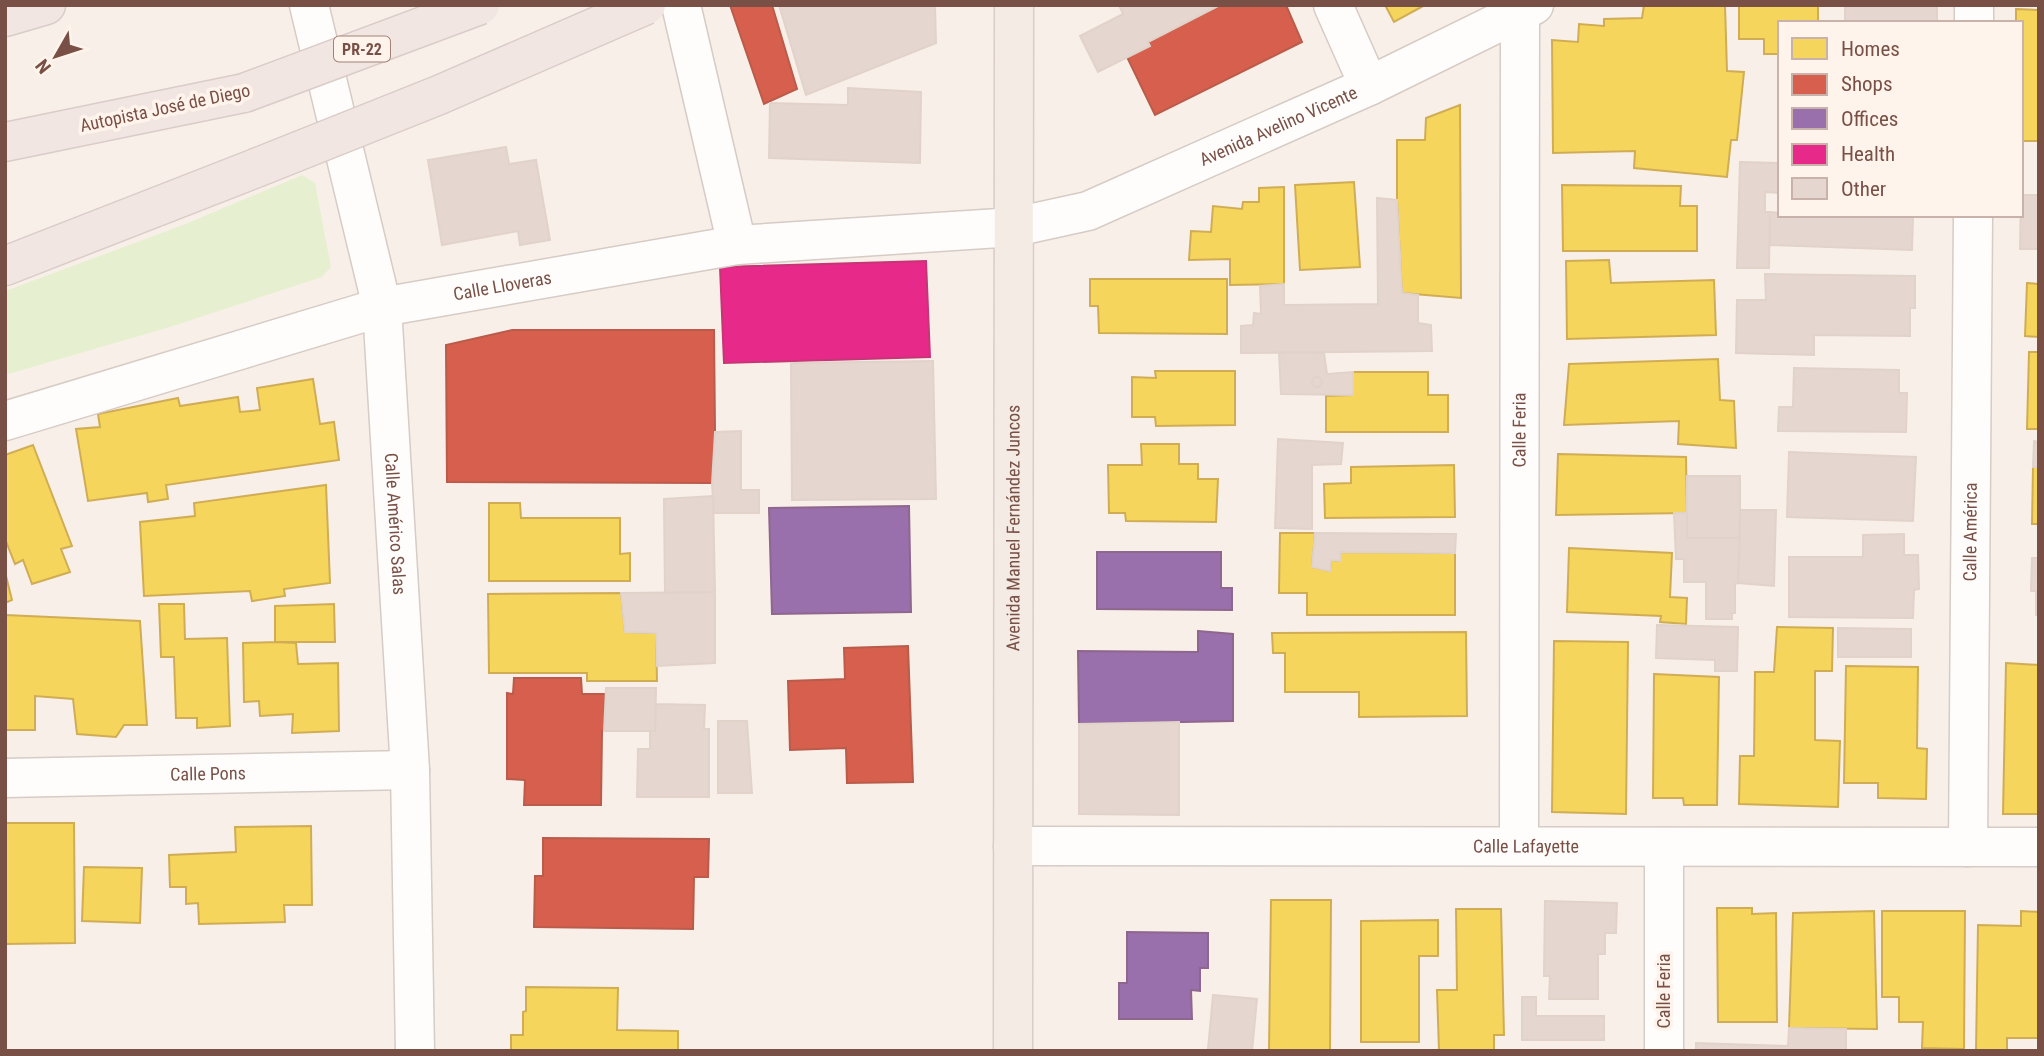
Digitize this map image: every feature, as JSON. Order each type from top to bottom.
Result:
[{"type":"highway","points":[[5,17],[46,5]]},
{"type":"highway","name":"Autopista José de Diego","points":[[5,142],[244,93],[480,5]]},
{"type":"highway","points":[[5,266],[439,95],[646,5]]},
{"type":"main road","name":"Avenida Manuel Fernández Juncos","points":[[1013,1051],[1014,5]]},
{"type":"street","name":"Calle Américo Salas","points":[[309,5],[382,307],[410,769],[415,1051]]},
{"type":"street","points":[[681,5],[737,244]]},
{"type":"street","points":[[1334,5],[1369,86]]},
{"type":"street","name":"Avenida Avelino Vicente","points":[[1015,227],[1088,211],[1369,86],[1527,9]]},
{"type":"street","name":"Calle Feria","points":[[1519,846],[1527,9]]},
{"type":"street","name":"Calle América","points":[[1968,847],[1973,217]]},
{"type":"street","name":"Calle Lloveras","points":[[5,421],[382,307],[737,244],[1015,227]]},
{"type":"street","name":"Calle Pons","points":[[5,778],[410,769]]},
{"type":"street","name":"Calle Lafayette","points":[[1013,846],[2039,847]]},
{"type":"street","name":"Calle Feria","points":[[1664,847],[1664,1051]]},
{"type":"green space","points":[[302,175],[315,183],[331,267],[322,277],[170,327],[5,375],[5,291],[183,225]]},
{"type":"building: Homes","points":[[1385,5],[1425,5],[1394,22]]},
{"type":"building: Homes","points":[[1644,5],[1725,5],[1727,71],[1744,72],[1737,140],[1731,140],[1727,177],[1634,168],[1635,151],[1553,153],[1552,40],[1578,42],[1579,24],[1604,26],[1604,19],[1642,18]]},
{"type":"building: Homes","points":[[1739,5],[1818,5],[1818,21],[1778,21],[1778,54],[1764,54],[1764,39],[1739,39]]},
{"type":"building: Homes","points":[[2016,9],[2039,10],[2039,141],[2023,141],[2023,21],[2016,21]]},
{"type":"building: Homes","points":[[1460,105],[1461,298],[1402,293],[1397,140],[1425,140],[1426,118]]},
{"type":"building: Homes","points":[[1354,182],[1360,267],[1300,270],[1295,185]]},
{"type":"building: Homes","points":[[1562,185],[1681,186],[1680,206],[1697,206],[1697,251],[1563,251]]},
{"type":"building: Homes","points":[[1284,187],[1284,284],[1230,285],[1230,259],[1189,260],[1191,231],[1211,232],[1213,206],[1242,209],[1243,202],[1259,202],[1259,188]]},
{"type":"building: Homes","points":[[1609,260],[1611,283],[1714,280],[1716,335],[1567,339],[1566,261]]},
{"type":"building: Homes","points":[[1090,279],[1227,279],[1227,334],[1099,333],[1098,306],[1090,306]]},
{"type":"building: Homes","points":[[2027,283],[2039,284],[2039,337],[2025,336]]},
{"type":"building: Homes","points":[[2029,352],[2039,352],[2039,429],[2027,429]]},
{"type":"building: Homes","points":[[1718,359],[1720,400],[1734,401],[1736,448],[1678,444],[1679,421],[1564,425],[1569,364]]},
{"type":"building: Homes","points":[[1155,371],[1235,371],[1235,425],[1156,426],[1155,417],[1132,417],[1132,377],[1156,378]]},
{"type":"building: Homes","points":[[1353,372],[1428,372],[1428,395],[1448,395],[1448,432],[1326,432],[1326,396],[1353,395]]},
{"type":"building: Homes","points":[[313,379],[320,424],[334,422],[339,460],[166,485],[168,499],[148,502],[147,493],[88,501],[76,429],[100,427],[98,414],[178,398],[180,406],[238,397],[240,412],[260,410],[257,388]]},
{"type":"building: Homes","points":[[1141,444],[1179,444],[1179,464],[1198,464],[1198,479],[1218,479],[1216,522],[1126,521],[1125,513],[1109,513],[1108,465],[1142,465]]},
{"type":"building: Homes","points":[[33,445],[72,546],[61,549],[70,572],[32,584],[23,560],[15,564],[5,539],[5,455]]},
{"type":"building: Homes","points":[[1558,454],[1686,457],[1687,513],[1556,515]]},
{"type":"building: Homes","points":[[1454,465],[1455,517],[1325,518],[1324,484],[1351,483],[1351,467]]},
{"type":"building: Homes","points":[[2033,467],[2039,467],[2039,524],[2032,524]]},
{"type":"building: Homes","points":[[326,485],[330,583],[284,589],[285,596],[252,601],[250,591],[144,596],[140,522],[195,516],[194,503]]},
{"type":"building: Homes","points":[[489,503],[520,503],[521,518],[620,518],[620,554],[630,553],[630,581],[489,581]]},
{"type":"building: Homes","points":[[1280,533],[1315,533],[1312,567],[1330,571],[1331,560],[1340,561],[1340,552],[1455,553],[1455,615],[1307,615],[1307,593],[1279,593]]},
{"type":"building: Homes","points":[[1569,548],[1672,553],[1670,597],[1687,598],[1686,624],[1660,622],[1661,616],[1567,612]]},
{"type":"building: Homes","points":[[5,572],[12,600],[5,603]]},
{"type":"building: Homes","points":[[621,593],[625,632],[656,633],[657,681],[587,681],[587,673],[489,673],[488,594]]},
{"type":"building: Homes","points":[[159,604],[184,604],[185,639],[227,638],[230,726],[197,728],[197,718],[176,718],[174,657],[161,657]]},
{"type":"building: Homes","points":[[334,604],[335,642],[275,642],[275,606]]},
{"type":"building: Homes","points":[[5,615],[140,621],[147,725],[124,725],[116,737],[77,734],[73,699],[35,696],[35,730],[5,730]]},
{"type":"building: Homes","points":[[1777,627],[1833,628],[1832,671],[1815,671],[1815,740],[1840,741],[1838,807],[1739,804],[1740,756],[1754,756],[1755,672],[1774,672]]},
{"type":"building: Homes","points":[[1466,632],[1467,716],[1359,717],[1359,692],[1285,692],[1285,653],[1273,653],[1272,633]]},
{"type":"building: Homes","points":[[1554,641],[1628,642],[1626,814],[1552,812]]},
{"type":"building: Homes","points":[[243,643],[296,643],[298,664],[338,663],[339,731],[292,733],[293,714],[260,716],[259,701],[244,702]]},
{"type":"building: Homes","points":[[2006,663],[2039,665],[2039,814],[2003,814]]},
{"type":"building: Homes","points":[[1846,666],[1918,667],[1917,748],[1927,749],[1926,799],[1878,798],[1878,783],[1844,783]]},
{"type":"building: Homes","points":[[1654,674],[1719,677],[1717,805],[1684,805],[1683,798],[1653,798]]},
{"type":"building: Homes","points":[[5,823],[74,823],[75,943],[5,944]]},
{"type":"building: Homes","points":[[311,826],[312,905],[284,905],[285,922],[199,924],[198,903],[186,904],[186,887],[170,887],[169,855],[236,852],[235,827]]},
{"type":"building: Homes","points":[[84,867],[142,868],[140,923],[82,921]]},
{"type":"building: Homes","points":[[1271,900],[1331,900],[1330,1051],[1269,1051]]},
{"type":"building: Homes","points":[[1717,908],[1752,908],[1752,914],[1776,913],[1777,1022],[1718,1022]]},
{"type":"building: Homes","points":[[1456,909],[1501,909],[1504,1035],[1494,1035],[1494,1050],[1439,1051],[1437,990],[1457,990]]},
{"type":"building: Homes","points":[[1874,911],[1877,1029],[1789,1028],[1793,913]]},
{"type":"building: Homes","points":[[1882,911],[1965,911],[1964,1049],[1922,1048],[1923,1022],[1899,1022],[1899,997],[1882,997]]},
{"type":"building: Homes","points":[[2021,911],[2039,912],[2039,1038],[2007,1038],[2007,1051],[1976,1051],[1978,925],[2021,926]]},
{"type":"building: Homes","points":[[1438,920],[1438,956],[1419,956],[1419,1042],[1361,1042],[1361,921]]},
{"type":"building: Homes","points":[[526,987],[618,988],[617,1030],[678,1031],[678,1051],[511,1051],[511,1035],[523,1035]]},
{"type":"building: Shops","points":[[730,5],[772,5],[797,89],[764,104]]},
{"type":"building: Shops","points":[[1220,5],[1286,5],[1302,42],[1155,115],[1127,57],[1150,46],[1148,42]]},
{"type":"building: Shops","points":[[512,330],[714,330],[715,432],[712,483],[447,482],[446,345]]},
{"type":"building: Shops","points":[[908,646],[913,782],[847,783],[846,748],[790,750],[788,681],[845,679],[844,648]]},
{"type":"building: Shops","points":[[514,678],[581,678],[582,694],[605,694],[601,805],[524,805],[525,780],[507,779],[507,693],[513,694]]},
{"type":"building: Shops","points":[[543,838],[709,839],[708,877],[694,877],[693,929],[534,927],[535,876],[543,876]]},
{"type":"building: Offices","points":[[909,506],[911,612],[772,614],[769,508]]},
{"type":"building: Offices","points":[[1097,552],[1221,552],[1221,588],[1232,588],[1232,610],[1097,609]]},
{"type":"building: Offices","points":[[1198,631],[1233,634],[1233,721],[1079,724],[1078,651],[1198,652]]},
{"type":"building: Offices","points":[[1127,932],[1208,933],[1208,968],[1200,968],[1200,991],[1191,990],[1192,1019],[1119,1019],[1119,983],[1127,983]]},
{"type":"building: Health","points":[[926,261],[930,357],[724,363],[720,267]]},
{"type":"building: Other","points":[[779,5],[935,5],[936,43],[806,95]]},
{"type":"building: Other","points":[[1119,5],[1220,5],[1148,42],[1150,46],[1098,72],[1080,36],[1123,14]]},
{"type":"building: Other","points":[[1845,5],[1937,5],[1937,21],[1845,21]]},
{"type":"building: Other","points":[[848,88],[921,92],[920,163],[769,158],[770,103],[848,105]]},
{"type":"building: Other","points":[[506,147],[509,164],[536,160],[550,240],[520,245],[518,231],[442,245],[428,160]]},
{"type":"building: Other","points":[[1740,162],[1778,163],[1778,193],[1765,192],[1765,212],[1770,212],[1769,268],[1737,268]]},
{"type":"building: Other","points":[[2023,195],[2039,195],[2039,249],[2020,249]]},
{"type":"building: Other","points":[[1377,198],[1397,200],[1402,293],[1418,295],[1418,323],[1431,325],[1432,351],[1241,353],[1241,326],[1253,325],[1254,313],[1261,314],[1260,286],[1284,284],[1284,305],[1378,304]]},
{"type":"building: Other","points":[[1770,212],[1778,213],[1778,217],[1913,217],[1912,250],[1770,245]]},
{"type":"building: Other","points":[[1765,274],[1915,276],[1915,308],[1910,308],[1910,336],[1814,335],[1814,355],[1736,353],[1737,300],[1766,300]]},
{"type":"building: Other","points":[[1279,352],[1324,353],[1327,374],[1353,372],[1353,395],[1281,394]]},
{"type":"building: Other","points":[[933,361],[936,499],[792,500],[791,363]]},
{"type":"building: Other","points":[[1794,368],[1899,370],[1899,393],[1907,393],[1906,432],[1778,431],[1779,407],[1793,407]]},
{"type":"building: Other","points":[[1317,377],[1321,378],[1321,386],[1317,387],[1313,386],[1312,382],[1313,378]]},
{"type":"building: Other","points":[[741,431],[741,490],[759,490],[759,513],[714,513],[712,483],[715,432]]},
{"type":"building: Other","points":[[1278,439],[1343,443],[1341,464],[1312,465],[1312,529],[1275,528]]},
{"type":"building: Other","points":[[2034,441],[2039,442],[2039,467],[2033,467]]},
{"type":"building: Other","points":[[1789,452],[1916,457],[1913,521],[1787,517]]},
{"type":"building: Other","points":[[1687,476],[1740,476],[1740,538],[1687,538]]},
{"type":"building: Other","points":[[713,496],[715,592],[665,593],[664,499]]},
{"type":"building: Other","points":[[1740,510],[1776,510],[1774,586],[1738,583]]},
{"type":"building: Other","points":[[1674,513],[1687,513],[1687,538],[1740,538],[1738,583],[1735,584],[1735,613],[1732,613],[1732,619],[1706,619],[1706,582],[1684,582],[1684,559],[1676,559]]},
{"type":"building: Other","points":[[1315,533],[1456,534],[1455,553],[1340,552],[1340,561],[1331,560],[1330,571],[1312,567]]},
{"type":"building: Other","points":[[1904,534],[1904,555],[1918,555],[1919,589],[1914,590],[1913,618],[1789,617],[1789,557],[1863,557],[1863,535]]},
{"type":"building: Other","points":[[2032,558],[2039,558],[2039,615],[2036,615],[2036,591],[2031,591]]},
{"type":"building: Other","points":[[715,592],[715,663],[657,666],[656,633],[625,632],[621,593]]},
{"type":"building: Other","points":[[1657,625],[1738,627],[1737,671],[1715,671],[1715,660],[1656,658]]},
{"type":"building: Other","points":[[1838,628],[1911,629],[1911,657],[1838,657]]},
{"type":"building: Other","points":[[606,688],[656,688],[655,731],[604,731]]},
{"type":"building: Other","points":[[656,704],[705,705],[704,729],[709,729],[709,797],[637,797],[638,749],[650,749],[650,731],[655,731]]},
{"type":"building: Other","points":[[718,721],[747,721],[752,793],[718,793]]},
{"type":"building: Other","points":[[1179,722],[1179,815],[1079,814],[1079,724]]},
{"type":"building: Other","points":[[1545,901],[1617,903],[1616,933],[1605,933],[1605,954],[1598,954],[1598,999],[1549,999],[1550,976],[1544,976]]},
{"type":"building: Other","points":[[1213,995],[1257,999],[1252,1051],[1208,1049]]},
{"type":"building: Other","points":[[1522,997],[1536,997],[1536,1016],[1604,1016],[1604,1040],[1522,1040]]},
{"type":"building: Other","points":[[1789,1028],[1846,1029],[1846,1051],[1696,1051],[1696,1043],[1788,1046]]}]
